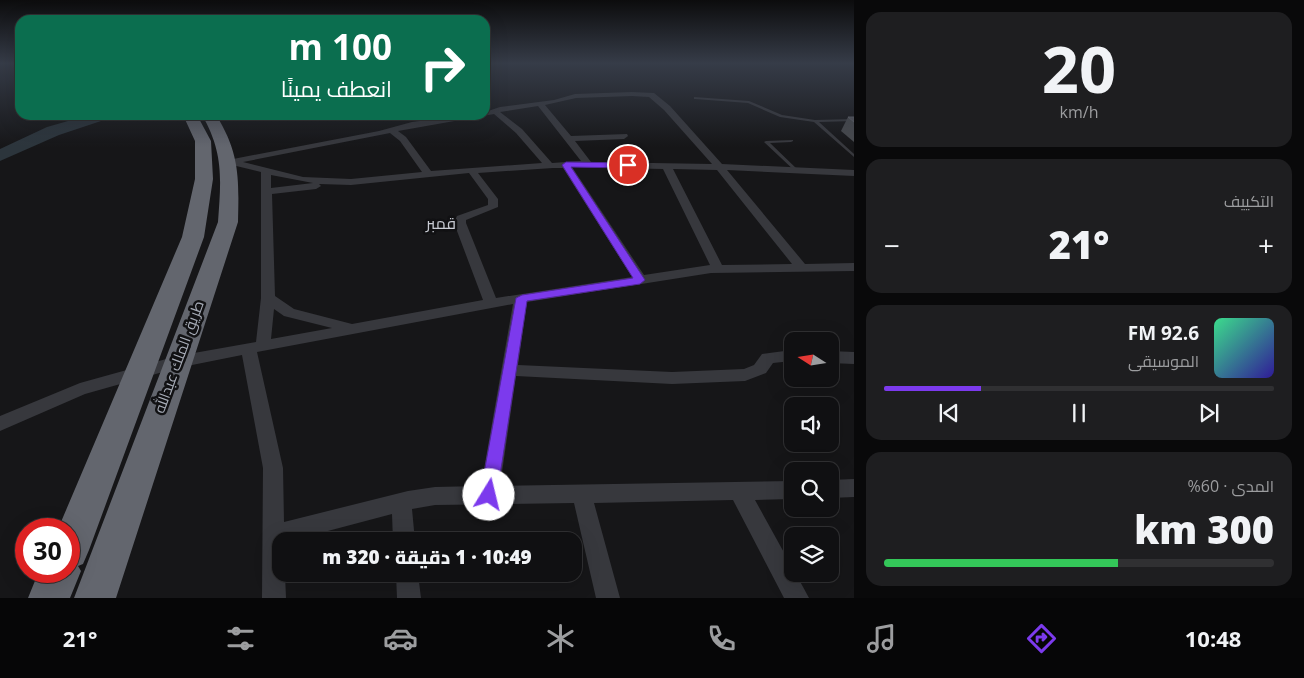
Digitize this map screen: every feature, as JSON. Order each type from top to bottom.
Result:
[{"type":"highway","name":"طريق الملك عبدالله","points":[[80,522],[193,237],[204,179],[203,141],[192,120]]},
{"type":"highway","name":"طريق الملك عبدالله","points":[[95,598],[228,222],[231,162],[223,138],[212,120]]},
{"type":"highway","points":[[49,598],[55,583]]},
{"type":"street","points":[[490,114],[574,96],[651,95],[667,108],[724,167],[800,266]]},
{"type":"street","points":[[540,104],[589,165]]},
{"type":"street","points":[[496,112],[519,132],[550,166]]},
{"type":"street","points":[[231,162],[435,120]]},
{"type":"street","points":[[391,129],[402,139],[428,174]]},
{"type":"street","points":[[568,139],[624,136]]},
{"type":"street","points":[[231,162],[266,169],[304,180],[351,182]]},
{"type":"street","points":[[566,165],[640,280]]},
{"type":"street","points":[[266,192],[471,170],[566,165],[724,167],[854,173]]},
{"type":"street","points":[[668,166],[686,210],[718,269]]},
{"type":"street","points":[[724,167],[854,179]]},
{"type":"street","points":[[266,169],[268,298],[256,348],[273,468],[274,532]]},
{"type":"street","points":[[471,170],[494,199],[493,207],[466,215],[461,218],[460,223],[491,303]]},
{"type":"street","points":[[0,424],[80,389],[177,362],[359,327],[491,303],[718,269],[800,266],[854,267]]},
{"type":"street","points":[[268,298],[289,313],[306,319],[359,327]]},
{"type":"street","points":[[489,495],[522,298]]},
{"type":"street","points":[[509,370],[615,377],[745,375],[760,369],[768,358],[784,357]]},
{"type":"street","points":[[839,357],[854,358]]},
{"type":"street","points":[[839,488],[854,488]]},
{"type":"street","points":[[286,532],[401,502],[435,496],[784,490]]},
{"type":"street","points":[[739,491],[797,598]]},
{"type":"street","points":[[582,494],[608,598]]},
{"type":"street","points":[[401,502],[403,532]]},
{"type":"street","points":[[274,582],[274,598]]},
{"type":"street","points":[[408,582],[409,598]]},
{"type":"lane","points":[[695,98],[749,102],[781,116],[815,121],[854,120]]},
{"type":"lane","points":[[815,121],[854,156]]},
{"type":"lane","points":[[791,141],[766,142],[796,171]]},
{"type":"waterway","points":[[0,156],[53,131],[89,120]]},
{"type":"district","name":"قمبر","points":[[441,223]]},
{"type":"route","points":[[489,495],[522,298],[640,280],[566,165],[628,165]]}]
